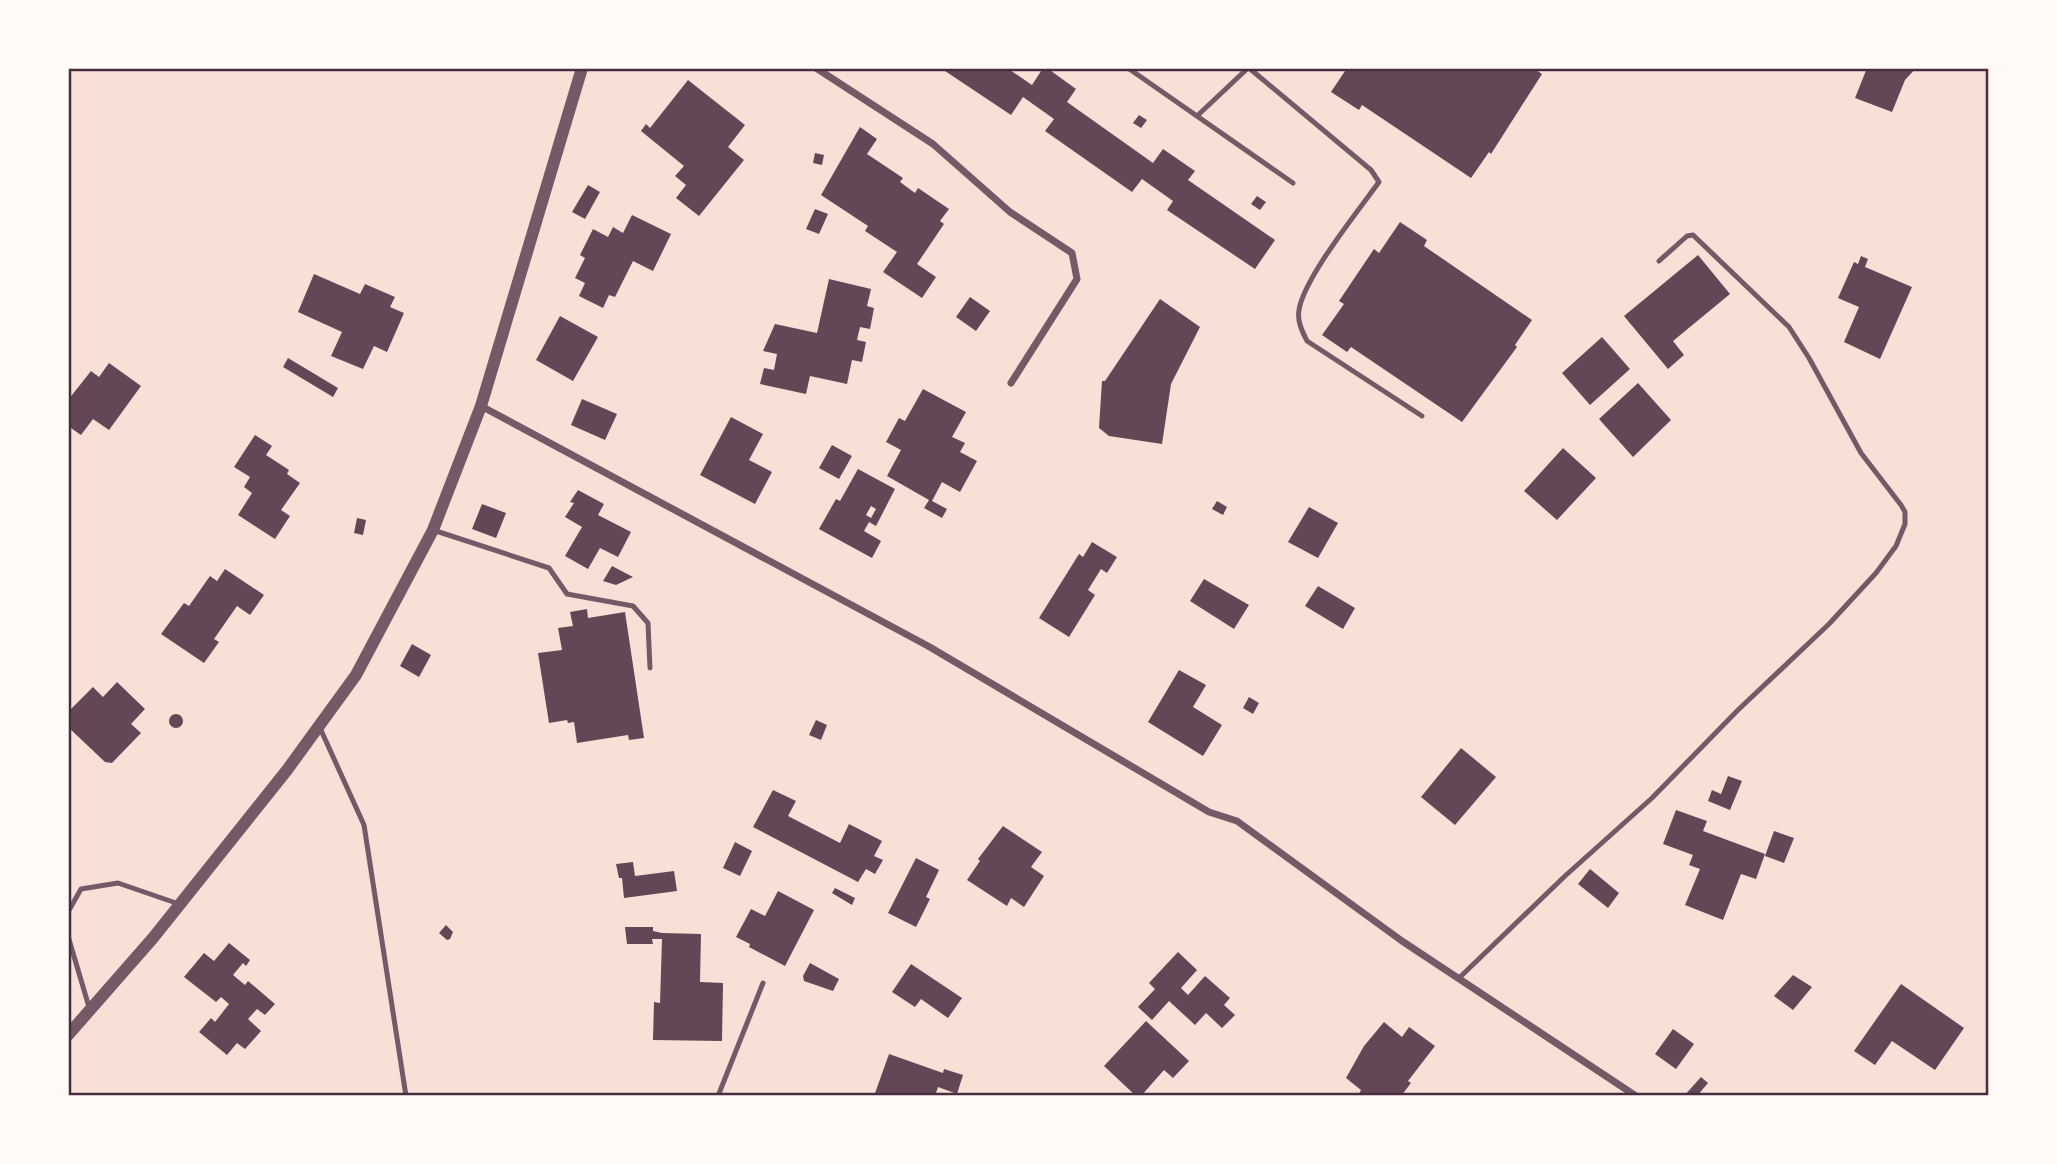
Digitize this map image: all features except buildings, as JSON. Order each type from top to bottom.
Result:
[{"type":"street","points":[[68,1035],[179,904],[287,769],[356,675],[433,530],[481,406],[582,68]]},
{"type":"street","points":[[816,68],[933,144],[1010,212],[1072,253],[1077,279],[1011,383]]},
{"type":"street","points":[[481,406],[928,646],[1209,812],[1237,821],[1458,979],[1636,1096]]},
{"type":"lane","points":[[1128,68],[1293,183]]},
{"type":"lane","points":[[1196,116],[1249,68],[1371,170],[1379,182],[1304,290],[1298,313],[1301,328],[1307,341],[1422,416]]},
{"type":"lane","points":[[1458,979],[1565,876],[1652,798],[1738,710],[1829,624],[1877,573],[1896,546],[1905,524],[1902,505],[1861,453],[1810,358],[1789,327],[1693,235],[1687,236],[1659,261]]},
{"type":"lane","points":[[433,530],[549,568],[566,594],[633,606],[648,623],[650,668]]},
{"type":"lane","points":[[318,726],[364,825],[406,1096]]},
{"type":"lane","points":[[68,912],[81,889],[118,883],[179,904]]},
{"type":"lane","points":[[68,936],[90,1010]]},
{"type":"lane","points":[[718,1096],[763,983]]}]
